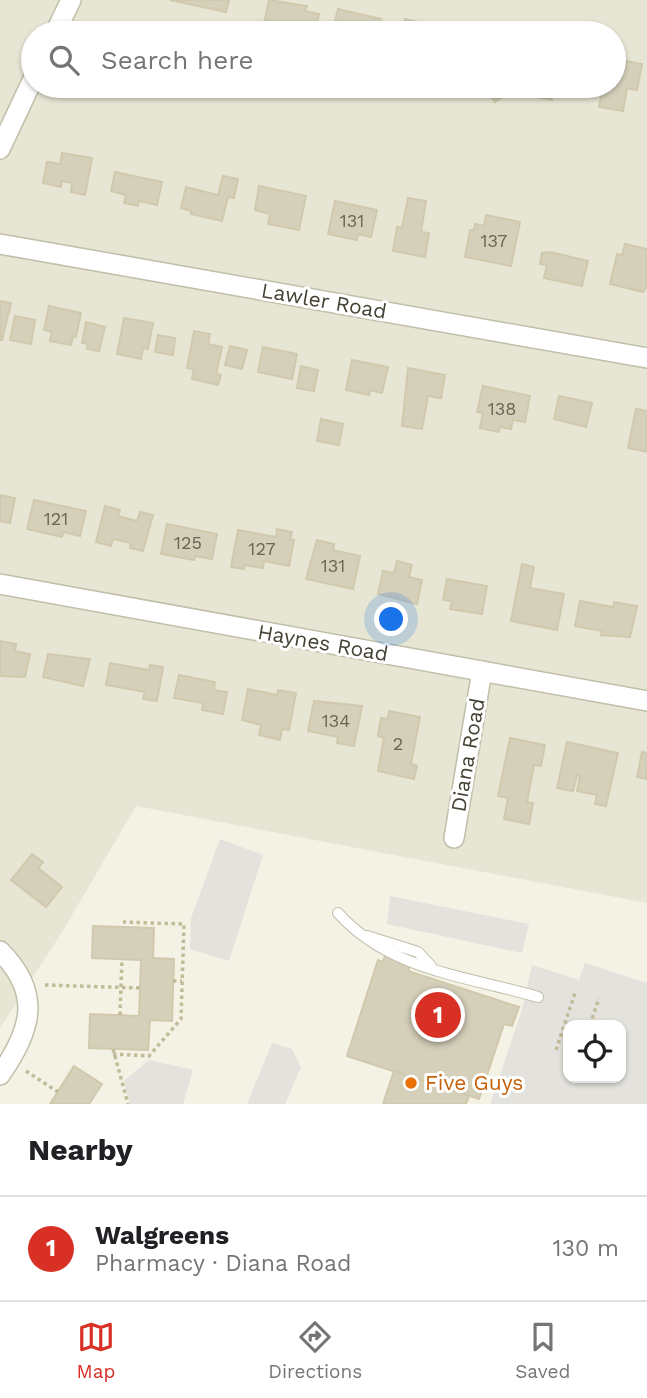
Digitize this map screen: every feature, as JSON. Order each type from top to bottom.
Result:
[{"type":"street","points":[[61,21],[71,0]]},
{"type":"street","points":[[0,149],[24,98]]},
{"type":"street","name":"Lawler Road","points":[[0,244],[647,358]]},
{"type":"street","name":"Haynes Road","points":[[0,584],[647,701]]},
{"type":"street","name":"Diana Road","points":[[454,838],[482,671]]},
{"type":"street","points":[[0,951],[18,974],[28,1012],[24,1036],[0,1075]]},
{"type":"lane","points":[[338,913],[356,934],[386,953],[492,988],[516,990],[538,997]]},
{"type":"path","points":[[124,922],[184,924],[181,1019],[149,1056],[113,1052],[128,1104]]},
{"type":"path","points":[[120,1015],[122,959]]},
{"type":"path","points":[[173,981],[182,981]]},
{"type":"path","points":[[45,985],[140,988]]},
{"type":"path","points":[[556,1050],[576,990]]},
{"type":"path","points":[[592,1020],[599,998]]},
{"type":"path","points":[[24,1070],[58,1092]]},
{"type":"shaded area","points":[[0,0],[647,0],[647,903],[136,806],[62,932],[0,1028]]},
{"type":"shaded area","points":[[220,839],[263,855],[229,961],[190,949],[191,918]]},
{"type":"shaded area","points":[[390,896],[529,924],[522,953],[387,924]]},
{"type":"shaded area","points":[[585,963],[647,983],[647,1104],[490,1104],[522,1010],[532,965],[579,980]]},
{"type":"shaded area","points":[[272,1043],[292,1049],[301,1067],[285,1104],[247,1104]]},
{"type":"shaded area","points":[[149,1060],[193,1070],[183,1104],[130,1104],[124,1081]]},
{"type":"building","points":[[170,0],[229,0],[226,12]]},
{"type":"building","points":[[269,0],[307,6],[305,11],[319,14],[318,21],[265,21]]},
{"type":"building","points":[[338,9],[381,19],[380,21],[335,21]]},
{"type":"building","points":[[626,61],[642,64],[637,90],[627,88],[626,94]]},
{"type":"building","points":[[601,98],[625,98],[623,111],[599,107]]},
{"type":"building","points":[[62,153],[92,158],[85,195],[71,192],[72,183],[62,181],[61,187],[43,183],[47,162],[60,164]]},
{"type":"building","points":[[115,172],[162,182],[157,205],[139,201],[138,206],[124,203],[126,195],[111,191]]},
{"type":"building","points":[[223,176],[238,179],[234,198],[228,197],[222,221],[191,214],[191,211],[181,208],[186,187],[218,195]]},
{"type":"building","points":[[259,186],[306,196],[299,230],[268,224],[270,214],[255,210]]},
{"type":"building","points":[[408,198],[426,201],[421,232],[429,233],[425,257],[393,251],[397,227],[402,228]]},
{"type":"building","points":[[335,201],[377,210],[371,237],[358,234],[357,240],[328,234]]},
{"type":"building","points":[[486,215],[520,222],[511,266],[465,257],[470,230],[474,230],[475,224],[484,226]]},
{"type":"building","points":[[625,244],[647,249],[647,286],[643,292],[610,284],[617,254],[622,255]]},
{"type":"building","points":[[550,252],[588,261],[582,286],[544,278],[547,265],[540,264],[542,253]]},
{"type":"building","points":[[0,301],[11,303],[2,340],[0,340]]},
{"type":"building","points":[[49,306],[81,313],[76,337],[73,336],[71,345],[50,341],[52,332],[44,330]]},
{"type":"building","points":[[15,316],[35,320],[31,344],[10,340]]},
{"type":"building","points":[[124,318],[153,323],[148,349],[143,348],[141,359],[117,354]]},
{"type":"building","points":[[86,322],[105,327],[99,351],[87,349],[88,344],[82,343]]},
{"type":"building","points":[[194,331],[210,334],[208,344],[222,347],[216,374],[221,375],[218,385],[192,379],[194,369],[187,368]]},
{"type":"building","points":[[158,335],[175,338],[173,355],[155,352]]},
{"type":"building","points":[[230,346],[247,350],[242,369],[225,365]]},
{"type":"building","points":[[263,347],[297,354],[292,379],[258,372]]},
{"type":"building","points":[[352,360],[388,367],[382,393],[370,390],[369,395],[346,390]]},
{"type":"building","points":[[301,366],[318,370],[314,391],[297,388]]},
{"type":"building","points":[[408,368],[445,375],[441,398],[428,396],[422,429],[402,426]]},
{"type":"building","points":[[483,386],[530,396],[525,422],[513,420],[511,429],[500,427],[499,432],[480,428],[483,413],[477,412]]},
{"type":"building","points":[[559,396],[592,403],[586,427],[554,419]]},
{"type":"building","points":[[636,409],[647,411],[647,452],[628,448]]},
{"type":"building","points":[[321,419],[343,424],[339,445],[317,441]]},
{"type":"building","points":[[0,495],[15,498],[10,523],[0,521]]},
{"type":"building","points":[[34,500],[86,511],[80,536],[63,532],[62,537],[27,529]]},
{"type":"building","points":[[105,506],[120,510],[118,516],[137,521],[140,512],[153,515],[143,551],[130,548],[131,543],[113,539],[111,546],[96,542]]},
{"type":"building","points":[[167,524],[217,534],[212,559],[195,556],[194,560],[161,554]]},
{"type":"building","points":[[277,529],[292,532],[290,539],[294,540],[289,566],[264,561],[263,568],[244,565],[244,569],[231,567],[238,530],[276,537]]},
{"type":"building","points":[[317,540],[334,544],[333,550],[360,556],[353,589],[306,579]]},
{"type":"building","points":[[397,561],[412,565],[409,577],[422,580],[417,604],[378,594],[383,571],[394,573]]},
{"type":"building","points":[[522,564],[534,567],[530,588],[564,594],[557,630],[511,621]]},
{"type":"building","points":[[447,579],[487,586],[482,614],[450,609],[452,601],[443,600]]},
{"type":"building","points":[[580,601],[613,607],[614,602],[637,606],[630,637],[601,635],[602,631],[575,626]]},
{"type":"building","points":[[0,641],[16,644],[15,651],[30,654],[25,677],[0,676]]},
{"type":"building","points":[[48,654],[90,659],[83,686],[43,677]]},
{"type":"building","points":[[110,663],[149,670],[150,665],[163,667],[157,701],[143,699],[145,692],[106,685]]},
{"type":"building","points":[[179,675],[215,682],[214,690],[227,692],[223,714],[202,710],[203,703],[174,698]]},
{"type":"building","points":[[248,689],[277,695],[278,690],[296,693],[289,730],[282,729],[280,740],[259,735],[261,725],[242,720]]},
{"type":"building","points":[[314,701],[362,706],[354,746],[337,743],[338,737],[308,731]]},
{"type":"building","points":[[389,711],[420,717],[411,764],[417,766],[414,779],[378,771],[384,738],[378,736],[381,718],[388,719]]},
{"type":"building","points":[[510,738],[545,745],[541,766],[534,765],[527,802],[533,803],[529,824],[504,819],[508,798],[498,796]]},
{"type":"building","points":[[567,742],[618,753],[606,806],[595,804],[597,795],[577,791],[580,776],[577,775],[573,791],[557,788]]},
{"type":"building","points":[[642,752],[647,753],[647,779],[637,777]]},
{"type":"building","points":[[32,854],[43,862],[38,868],[62,887],[46,907],[11,880]]},
{"type":"building","points":[[93,926],[154,928],[153,958],[174,959],[172,1021],[150,1020],[148,1050],[89,1048],[90,1014],[139,1016],[141,960],[92,958]]},
{"type":"building","points":[[388,945],[414,953],[408,971],[519,1007],[512,1026],[504,1024],[479,1099],[347,1056],[378,960],[383,962]]},
{"type":"building","points":[[74,1066],[102,1084],[89,1104],[50,1104]]},
{"type":"building","name":"Five Guys","points":[[394,1071],[469,1096],[466,1104],[383,1104]]},
{"type":"place","name":"Walgreens","points":[[438,1015]]},
{"type":"place","name":"Five Guys","points":[[411,1083]]}]
